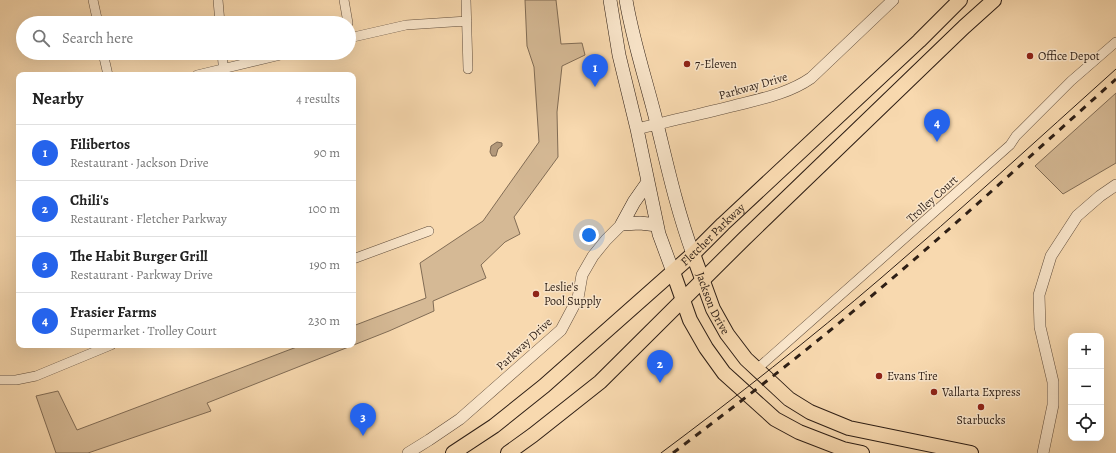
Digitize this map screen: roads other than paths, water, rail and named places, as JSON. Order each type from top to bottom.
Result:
[{"type":"main road","points":[[610,0],[619,59],[637,129],[659,234],[694,327],[706,348],[724,373],[776,419],[803,434],[843,449],[862,453]]},
{"type":"main road","name":"Jackson Drive","points":[[626,0],[672,191],[682,225],[713,309],[727,334],[746,359],[789,399],[810,412],[849,428],[971,453]]},
{"type":"main road","name":"Fletcher Parkway","points":[[453,453],[494,426],[544,386],[673,272],[722,224],[919,41],[960,0]]},
{"type":"main road","points":[[508,453],[600,382],[744,239],[964,27],[994,0]]},
{"type":"main road","points":[[622,224],[634,202],[648,182]]},
{"type":"main road","points":[[622,224],[640,223],[657,225]]},
{"type":"street","points":[[93,0],[96,16]]},
{"type":"street","points":[[218,0],[219,16]]},
{"type":"street","points":[[344,0],[347,16]]},
{"type":"street","points":[[466,0],[468,69]]},
{"type":"street","name":"Parkway Drive","points":[[637,129],[781,94],[800,86],[811,78],[894,0]]},
{"type":"street","points":[[356,35],[406,25],[467,21]]},
{"type":"street","name":"Trolley Court","points":[[757,369],[1010,145],[1016,136],[1071,81],[1116,42]]},
{"type":"street","points":[[105,60],[107,72]]},
{"type":"street","points":[[223,60],[224,72],[265,60]]},
{"type":"street","points":[[1043,453],[1053,405],[1053,382],[1040,327],[1039,296],[1051,256],[1077,216],[1100,196],[1116,185]]},
{"type":"street","name":"Parkway Drive","points":[[408,453],[460,419],[561,330],[578,298],[582,275],[593,256],[622,224]]},
{"type":"street","points":[[356,258],[430,230]]},
{"type":"street","points":[[0,380],[16,380],[36,376],[104,348]]},
{"type":"tram line","points":[[661,453],[717,411],[854,301],[970,200],[1116,69]]},
{"type":"railway","points":[[673,453],[788,364],[889,281],[955,224],[1116,79]]},
{"type":"place","name":"Office Depot","points":[[1030,56]]},
{"type":"place","name":"7-Eleven","points":[[687,64]]},
{"type":"place","name":"Filibertos","points":[[595,87]]},
{"type":"place","name":"Frasier Farms","points":[[937,142]]},
{"type":"place","name":"Leslie's Pool Supply","points":[[536,294]]},
{"type":"place","name":"Evans Tire","points":[[879,376]]},
{"type":"place","name":"Chili's","points":[[660,383]]},
{"type":"place","name":"Vallarta Express","points":[[934,392]]},
{"type":"place","name":"Starbucks","points":[[981,407]]},
{"type":"place","name":"The Habit Burger Grill","points":[[363,436]]}]
